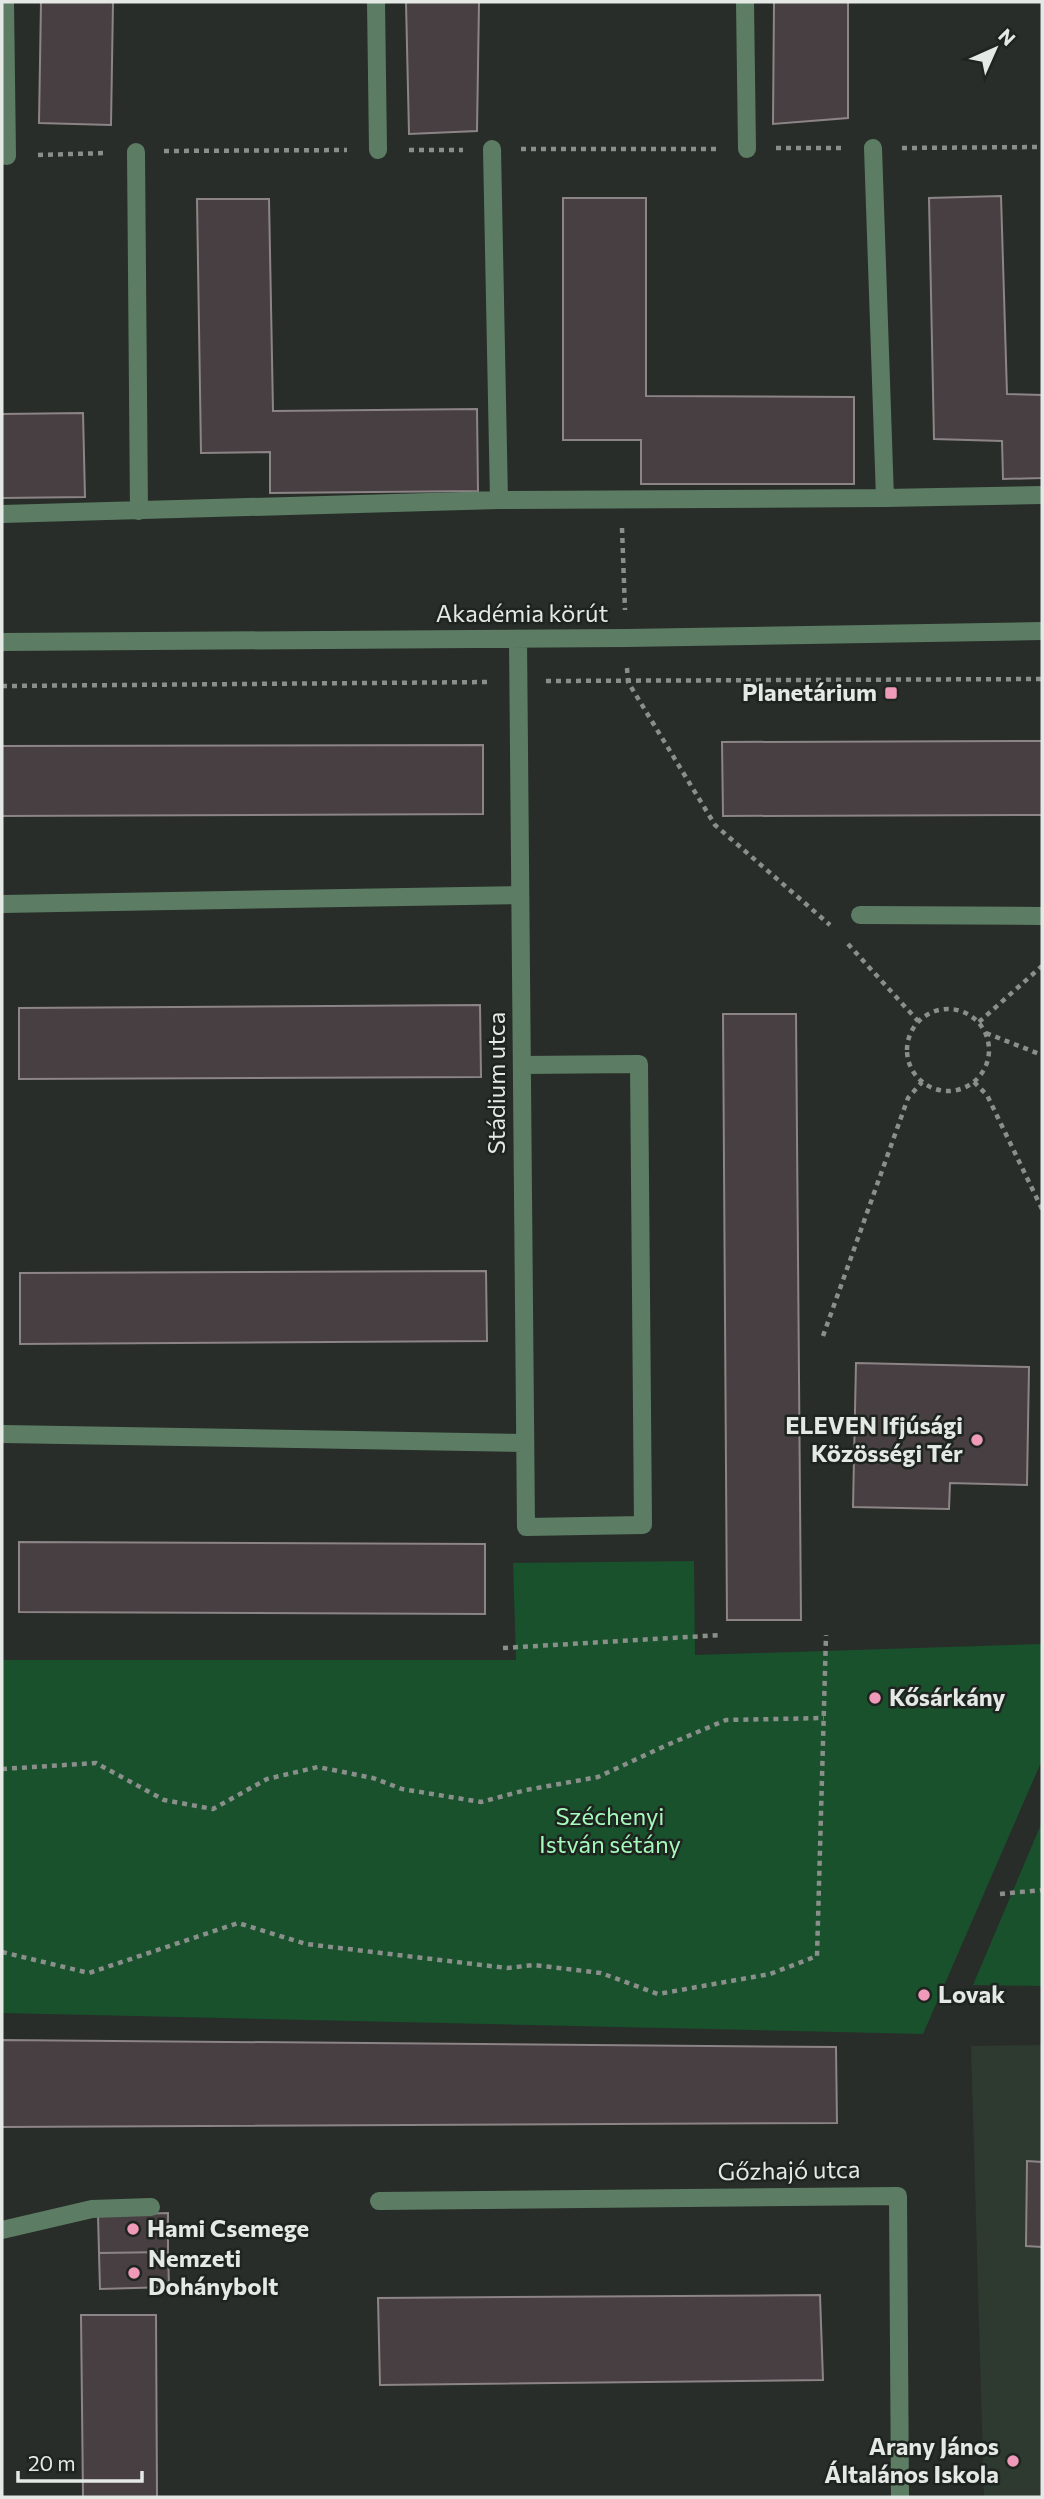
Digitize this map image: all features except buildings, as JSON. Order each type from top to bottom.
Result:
[{"type":"street","points":[[5,2],[7,156]]},
{"type":"street","points":[[376,2],[378,150]]},
{"type":"street","points":[[745,2],[747,149]]},
{"type":"street","points":[[873,148],[885,498]]},
{"type":"street","points":[[492,149],[499,500]]},
{"type":"street","points":[[136,152],[139,511]]},
{"type":"street","points":[[2,514],[499,500],[1042,495]]},
{"type":"street","name":"Akadémia körút","points":[[2,642],[626,638],[1042,631]]},
{"type":"street","name":"Stádium utca","points":[[518,639],[526,1527],[643,1525],[639,1064],[522,1065]]},
{"type":"street","points":[[2,904],[520,895]]},
{"type":"street","points":[[860,915],[1042,916]]},
{"type":"street","points":[[2,1434],[525,1443]]},
{"type":"street","name":"Gőzhajó utca","points":[[379,2200],[898,2196],[900,2497]]},
{"type":"street","points":[[2,2230],[92,2209],[151,2207]]},
{"type":"path","points":[[621,499],[628,682],[715,825],[821,915],[838,934]]},
{"type":"path","points":[[847,944],[918,1021]]},
{"type":"path","points":[[979,1022],[1042,966]]},
{"type":"path","points":[[955,1009],[979,1022],[986,1033],[988,1059],[983,1072],[974,1082],[948,1091],[922,1082],[908,1059],[907,1045],[918,1021],[929,1013],[955,1009]]},
{"type":"path","points":[[986,1033],[1042,1055]]},
{"type":"path","points":[[823,1336],[908,1098],[922,1082]]},
{"type":"path","points":[[974,1082],[987,1095],[1042,1209]]},
{"type":"path","points":[[503,1648],[721,1635]]},
{"type":"path","points":[[2,1952],[89,1973],[238,1923],[306,1944],[508,1968],[534,1965],[601,1973],[658,1994],[770,1973],[817,1956],[826,1635]]},
{"type":"path","points":[[2,1769],[96,1763],[164,1800],[213,1809],[267,1779],[318,1767],[373,1778],[402,1789],[481,1802],[526,1790],[598,1777],[726,1720],[824,1718]]},
{"type":"path","points":[[1000,1894],[1042,1890]]},
{"type":"shaded area","points":[[1042,2045],[1042,2497],[984,2497],[971,2046]]},
{"type":"green space","name":"Széchenyi István sétány","points":[[694,1561],[695,1655],[1042,1644],[1042,1760],[923,2034],[2,2013],[2,1660],[516,1660],[513,1563]]},
{"type":"green space","points":[[1042,1822],[1042,1986],[973,1985]]},
{"type":"place","name":"Planetárium","points":[[891,693]]},
{"type":"place","name":"ELEVEN Ifjúsági Közösségi Tér","points":[[977,1440]]},
{"type":"place","name":"Kősárkány","points":[[875,1698]]},
{"type":"place","name":"Lovak","points":[[924,1995]]},
{"type":"place","name":"Hami Csemege","points":[[133,2229]]},
{"type":"place","name":"Nemzeti Dohánybolt","points":[[134,2273]]},
{"type":"place","name":"Arany János Általános Iskola","points":[[1013,2461]]}]
